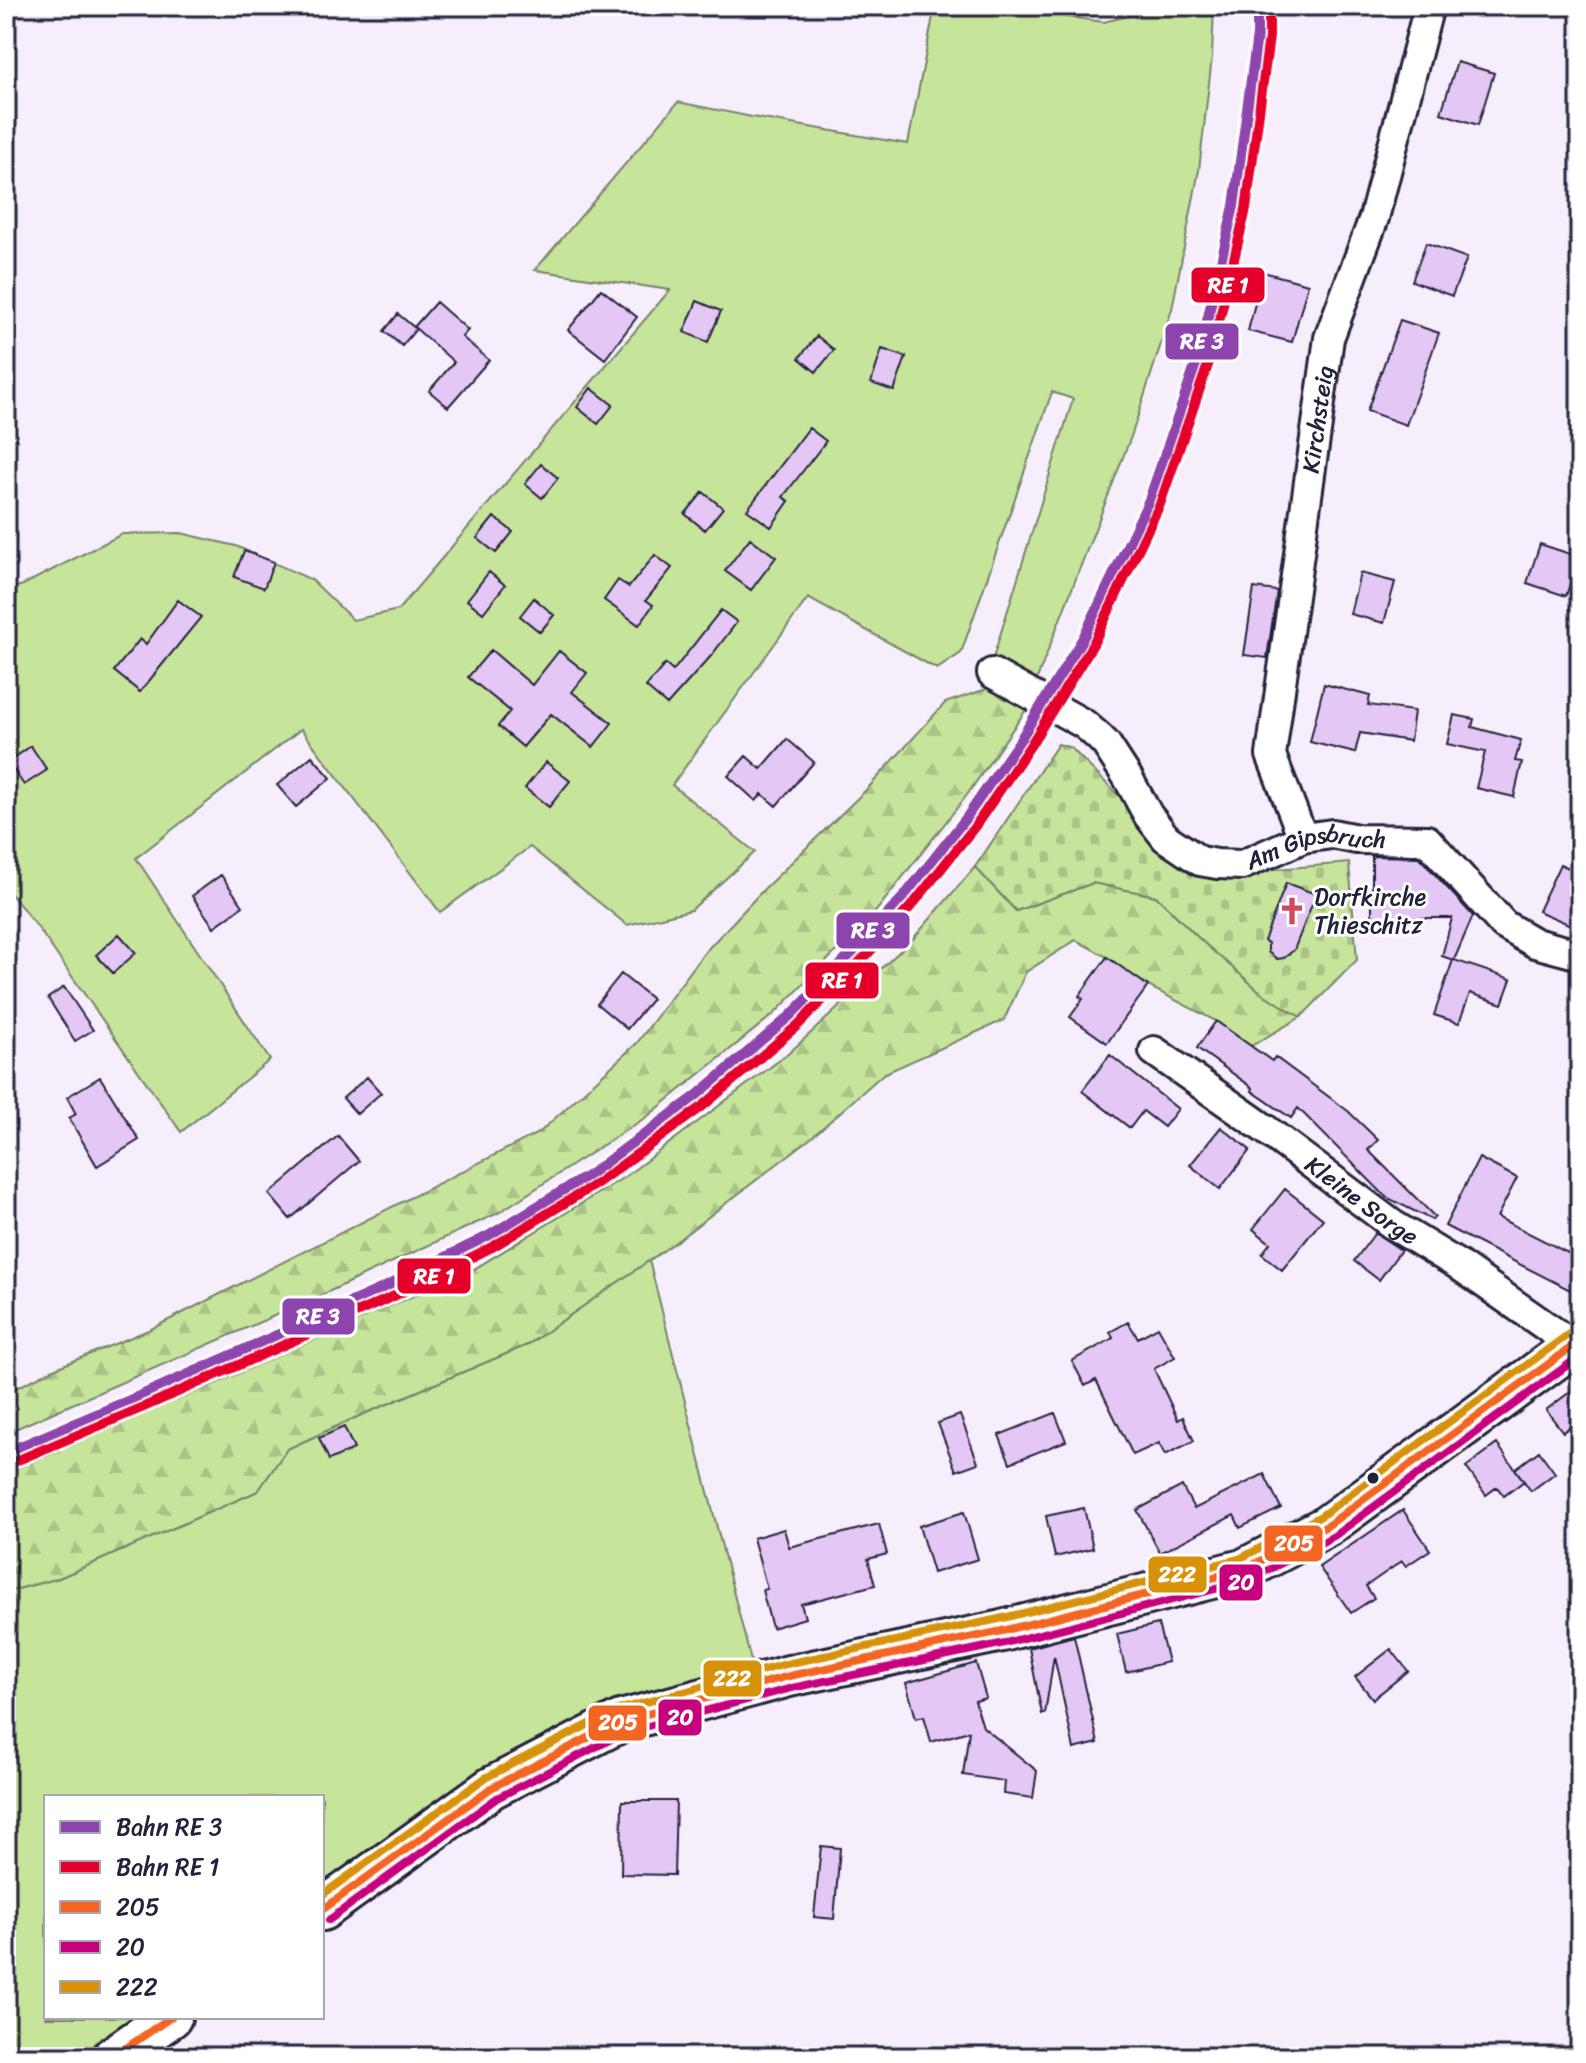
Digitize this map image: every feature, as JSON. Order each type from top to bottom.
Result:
[{"type":"main road","points":[[324,1909],[491,1788],[621,1721],[789,1676],[1002,1631],[1243,1570],[1327,1526],[1577,1344]]},
{"type":"main road","points":[[113,2057],[168,2019]]},
{"type":"street","name":"Kirchsteig","points":[[1303,838],[1271,755],[1329,338],[1374,218],[1429,6]]},
{"type":"street","name":"Am Gipsbruch","points":[[992,673],[1084,724],[1106,744],[1148,815],[1166,838],[1200,861],[1242,865],[1303,838],[1332,834],[1357,839],[1427,840],[1504,925],[1535,943],[1580,955]]},
{"type":"street","name":"Kleine Sorge","points":[[1154,1051],[1393,1225],[1577,1344]]},
{"type":"green space","points":[[935,6],[990,6],[1104,22],[1132,15],[1136,6],[1214,6],[1212,57],[1199,170],[1172,309],[1132,434],[1035,684],[990,668],[1073,399],[1052,392],[961,653],[937,669],[808,598],[672,785],[755,852],[691,910],[627,925],[530,847],[440,912],[301,729],[136,858],[270,1060],[181,1132],[36,925],[6,888],[6,590],[23,585],[122,534],[181,533],[236,546],[312,580],[353,620],[398,610],[670,290],[535,270],[678,102],[908,144]]},
{"type":"green space","points":[[995,686],[1030,704],[967,795],[876,911],[775,1013],[648,1116],[498,1213],[315,1298],[6,1433],[6,1393],[56,1368],[151,1329],[540,1132],[637,1043],[705,952],[764,889],[868,788],[945,703]]},
{"type":"green space","points":[[1058,744],[1071,748],[1169,846],[1239,872],[1349,863],[1357,960],[1301,1017],[1263,994],[1156,896],[1093,883],[1016,911],[975,867]]},
{"type":"green space","points":[[975,867],[1016,911],[1093,883],[1156,896],[1263,994],[1301,1017],[1251,1046],[1216,1021],[1148,986],[1076,940],[1026,972],[1004,1020],[883,1074],[811,1138],[673,1244],[527,1345],[287,1449],[258,1491],[59,1578],[6,1592],[6,1473],[474,1269],[626,1176],[789,1053],[912,940]]},
{"type":"green space","points":[[649,1260],[752,1665],[557,1731],[490,1771],[324,1890],[324,1795],[44,1795],[44,2019],[134,2019],[80,2057],[6,2057],[6,1592],[59,1578],[258,1491],[287,1449],[527,1345]]},
{"type":"building","points":[[1457,62],[1494,73],[1478,125],[1441,113]]},
{"type":"building","points":[[1426,243],[1467,258],[1452,296],[1412,281]]},
{"type":"building","points":[[1263,272],[1308,284],[1292,342],[1248,331]]},
{"type":"building","points":[[601,289],[637,317],[605,359],[568,330]]},
{"type":"building","points":[[697,301],[721,311],[708,342],[684,332]]},
{"type":"building","points":[[436,302],[468,330],[462,337],[489,360],[448,407],[429,391],[454,362],[414,327]]},
{"type":"building","points":[[398,314],[416,329],[402,346],[384,331]]},
{"type":"building","points":[[1400,320],[1439,333],[1406,425],[1367,411]]},
{"type":"building","points":[[817,336],[834,350],[816,372],[799,358]]},
{"type":"building","points":[[882,349],[906,357],[894,391],[871,383]]},
{"type":"building","points":[[591,388],[613,405],[598,424],[577,407]]},
{"type":"building","points":[[809,428],[826,441],[783,497],[789,501],[771,527],[747,510]]},
{"type":"building","points":[[541,464],[558,478],[542,498],[525,484]]},
{"type":"building","points":[[703,492],[723,508],[705,530],[685,514]]},
{"type":"building","points":[[494,517],[513,532],[496,553],[477,538]]},
{"type":"building","points":[[750,538],[776,557],[751,590],[725,571]]},
{"type":"building","points":[[1540,544],[1579,557],[1566,596],[1527,583]]},
{"type":"building","points":[[244,551],[274,562],[264,588],[234,577]]},
{"type":"building","points":[[655,555],[672,568],[646,600],[653,605],[639,625],[604,600],[618,580],[629,587]]},
{"type":"building","points":[[489,572],[505,585],[483,613],[467,600]]},
{"type":"building","points":[[1360,573],[1395,582],[1384,623],[1350,614]]},
{"type":"building","points":[[1254,588],[1277,591],[1267,658],[1244,655]]},
{"type":"building","points":[[534,598],[554,615],[540,632],[520,616]]},
{"type":"building","points":[[178,600],[201,617],[140,692],[114,671],[140,639],[146,644]]},
{"type":"building","points":[[721,610],[737,622],[667,705],[646,687],[665,664],[673,671]]},
{"type":"building","points":[[491,650],[532,685],[559,651],[587,673],[572,692],[612,723],[593,747],[551,714],[523,747],[498,726],[510,711],[468,677]]},
{"type":"building","points":[[1324,684],[1370,696],[1368,705],[1414,711],[1410,741],[1360,733],[1355,753],[1310,742]]},
{"type":"building","points":[[1454,715],[1474,719],[1472,727],[1521,740],[1515,761],[1522,762],[1514,797],[1476,788],[1485,752],[1447,744]]},
{"type":"building","points":[[787,739],[814,762],[776,806],[762,794],[756,801],[728,776],[746,756],[761,769]]},
{"type":"building","points":[[31,746],[47,770],[24,785],[8,762]]},
{"type":"building","points":[[312,756],[331,778],[296,807],[277,785]]},
{"type":"building","points":[[546,762],[570,781],[549,807],[525,788]]},
{"type":"building","points":[[1372,856],[1419,857],[1473,916],[1454,960],[1511,979],[1502,1004],[1470,993],[1459,1023],[1434,1015],[1453,960],[1442,956],[1452,918],[1372,918]]},
{"type":"building","points":[[1560,864],[1580,873],[1580,929],[1538,911]]},
{"type":"building","points":[[221,875],[243,906],[214,927],[192,896]]},
{"type":"building","name":"Dorfkirche Thieschitz","points":[[1286,883],[1316,894],[1294,950],[1277,959],[1268,952],[1268,943],[1264,941]]},
{"type":"building","points":[[119,934],[136,953],[113,973],[96,955]]},
{"type":"building","points":[[1107,957],[1148,986],[1107,1043],[1070,1017],[1083,999],[1079,996]]},
{"type":"building","points":[[621,974],[652,999],[627,1029],[597,1004]]},
{"type":"building","points":[[64,987],[93,1030],[75,1041],[48,998]]},
{"type":"building","points":[[1216,1021],[1272,1061],[1275,1057],[1348,1111],[1378,1140],[1368,1150],[1435,1217],[1432,1220],[1386,1197],[1298,1108],[1291,1118],[1197,1048]]},
{"type":"building","points":[[1110,1055],[1178,1109],[1164,1127],[1143,1111],[1130,1128],[1082,1091]]},
{"type":"building","points":[[100,1077],[139,1140],[97,1166],[69,1118],[76,1114],[67,1097]]},
{"type":"building","points":[[367,1077],[381,1093],[357,1114],[343,1098]]},
{"type":"building","points":[[1221,1127],[1250,1150],[1220,1189],[1190,1165]]},
{"type":"building","points":[[338,1136],[359,1161],[290,1219],[269,1194]]},
{"type":"building","points":[[1479,1158],[1517,1178],[1497,1217],[1580,1259],[1580,1270],[1570,1290],[1445,1226]]},
{"type":"building","points":[[1285,1189],[1323,1219],[1282,1270],[1262,1254],[1270,1243],[1253,1229]]},
{"type":"building","points":[[1375,1233],[1401,1250],[1379,1280],[1354,1261]]},
{"type":"building","points":[[1128,1322],[1138,1338],[1158,1327],[1175,1357],[1154,1369],[1178,1420],[1183,1417],[1194,1441],[1165,1455],[1159,1443],[1133,1455],[1096,1380],[1085,1386],[1072,1361],[1113,1338],[1110,1332]]},
{"type":"building","points":[[1570,1392],[1580,1406],[1580,1419],[1563,1432],[1546,1410]]},
{"type":"building","points":[[1055,1413],[1066,1441],[1010,1463],[999,1435]]},
{"type":"building","points":[[960,1415],[978,1463],[956,1471],[938,1423]]},
{"type":"building","points":[[344,1427],[354,1449],[329,1460],[319,1438]]},
{"type":"building","points":[[1497,1444],[1524,1481],[1504,1496],[1497,1487],[1486,1495],[1466,1467]]},
{"type":"building","points":[[1539,1451],[1555,1473],[1531,1491],[1515,1469]]},
{"type":"building","points":[[1264,1474],[1281,1508],[1240,1528],[1234,1515],[1160,1553],[1137,1510],[1182,1486],[1194,1509]]},
{"type":"building","points":[[1084,1508],[1093,1548],[1055,1557],[1046,1516]]},
{"type":"building","points":[[1403,1510],[1430,1550],[1406,1566],[1402,1561],[1366,1586],[1374,1598],[1351,1613],[1319,1567]]},
{"type":"building","points":[[964,1512],[978,1559],[933,1573],[919,1526]]},
{"type":"building","points":[[879,1524],[887,1554],[868,1559],[875,1585],[801,1604],[805,1618],[772,1628],[762,1590],[767,1589],[753,1538],[784,1529],[789,1547]]},
{"type":"building","points":[[1158,1624],[1168,1662],[1126,1672],[1117,1634]]},
{"type":"building","points":[[1074,1636],[1098,1743],[1074,1749],[1054,1656],[1045,1714],[1042,1714],[1029,1648]]},
{"type":"building","points":[[1391,1649],[1408,1671],[1373,1699],[1355,1677]]},
{"type":"building","points":[[976,1663],[986,1698],[975,1701],[983,1727],[1037,1771],[1033,1798],[1003,1794],[1004,1781],[963,1775],[969,1731],[931,1742],[924,1716],[916,1718],[906,1683]]},
{"type":"building","points":[[622,1801],[676,1801],[674,1875],[621,1874]]},
{"type":"building","points":[[821,1846],[840,1848],[834,1919],[814,1917]]},
{"type":"transit line","points":[[6,1452],[387,1286],[488,1236],[590,1174],[696,1096],[790,1016],[905,895],[966,818],[1020,740],[1083,638],[1149,500],[1199,355],[1234,206],[1257,35],[1257,6]]},
{"type":"transit line","points":[[11,1463],[392,1297],[494,1246],[596,1184],[703,1106],[798,1025],[914,903],[976,825],[1030,746],[1093,644],[1160,504],[1210,359],[1246,209],[1269,37],[1269,6]]},
{"type":"transit line","name":"222","points":[[324,1894],[485,1778],[617,1710],[786,1664],[999,1619],[1239,1559],[1321,1516],[1573,1331]]},
{"type":"transit line","name":"205","points":[[324,1909],[491,1788],[621,1721],[789,1676],[1002,1631],[1243,1570],[1327,1526],[1580,1341]]},
{"type":"transit line","name":"20","points":[[329,1920],[497,1798],[625,1732],[792,1688],[1005,1643],[1247,1581],[1334,1536],[1580,1356]]},
{"type":"transit line","name":"205","points":[[113,2057],[168,2019]]},
{"type":"place","name":"Dorfkirche Thieschitz","points":[[1292,911]]}]
